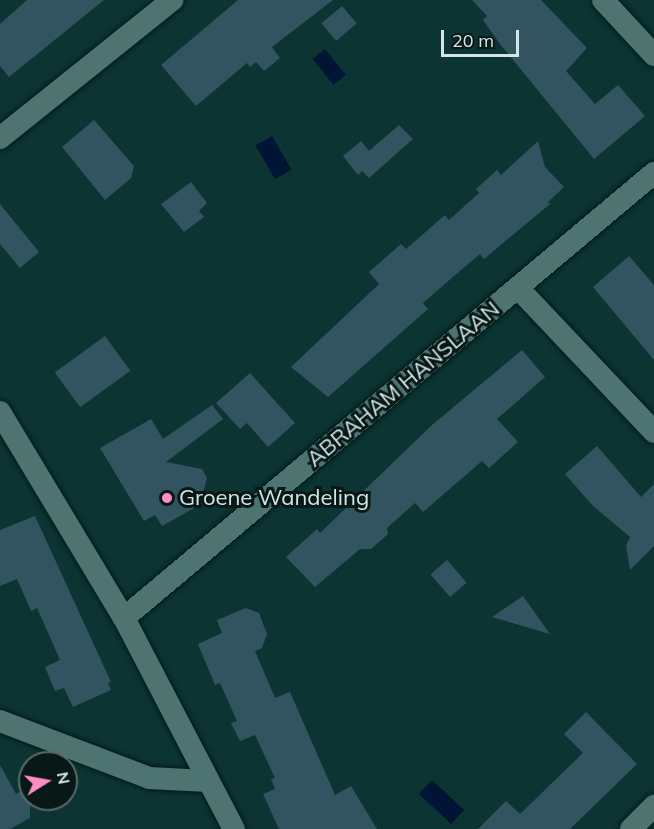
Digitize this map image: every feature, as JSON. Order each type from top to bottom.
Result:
[{"type":"street","points":[[0,138],[172,0]]},
{"type":"street","points":[[603,0],[654,55]]},
{"type":"street","name":"ABRAHAM HANSLAAN","points":[[124,618],[654,173]]},
{"type":"street","points":[[518,288],[654,432]]},
{"type":"street","points":[[0,412],[124,618],[234,829]]},
{"type":"street","points":[[0,721],[149,778],[208,781]]},
{"type":"street","points":[[631,829],[654,806]]},
{"type":"water","points":[[325,49],[346,75],[333,85],[313,59]]},
{"type":"water","points":[[272,136],[292,170],[275,179],[256,146]]},
{"type":"water","points":[[432,780],[464,810],[451,824],[419,794]]},
{"type":"building","points":[[27,0],[104,0],[9,77],[0,66],[0,24]]},
{"type":"building","points":[[238,0],[333,0],[272,47],[280,58],[264,71],[256,62],[250,67],[247,63],[196,106],[161,65]]},
{"type":"building","points":[[472,0],[541,0],[587,48],[566,71],[595,104],[618,85],[645,116],[594,159],[500,44],[483,20],[487,16]]},
{"type":"building","points":[[342,6],[357,24],[336,41],[321,23]]},
{"type":"building","points":[[94,120],[134,166],[131,178],[105,200],[62,147]]},
{"type":"building","points":[[399,125],[413,139],[369,178],[362,171],[358,175],[343,156],[361,141],[369,151]]},
{"type":"building","points":[[538,141],[545,167],[564,187],[548,202],[550,204],[484,259],[480,254],[440,288],[423,303],[428,309],[328,397],[291,367],[379,284],[369,272],[401,244],[406,249],[445,215],[449,220],[479,193],[476,189],[497,170],[501,175]]},
{"type":"building","points":[[191,182],[207,203],[199,211],[204,217],[184,232],[161,204]]},
{"type":"building","points":[[0,204],[39,252],[20,268],[0,244]]},
{"type":"building","points":[[629,256],[654,285],[654,360],[593,287]]},
{"type":"building","points":[[105,336],[130,371],[80,407],[55,372]]},
{"type":"building","points":[[522,350],[545,377],[497,419],[518,442],[489,468],[482,461],[423,512],[415,503],[387,528],[388,534],[371,549],[360,549],[315,587],[286,557],[317,529],[320,533],[432,425]]},
{"type":"building","points":[[250,373],[295,423],[268,447],[247,423],[240,429],[216,403]]},
{"type":"building","points":[[212,405],[223,419],[166,462],[202,469],[207,478],[202,497],[205,502],[162,526],[155,515],[144,521],[100,448],[151,419],[163,439]]},
{"type":"building","points":[[597,446],[641,497],[654,484],[654,546],[630,570],[626,546],[630,537],[593,506],[565,474]]},
{"type":"building","points":[[35,516],[111,682],[108,683],[111,690],[73,707],[64,688],[55,691],[45,667],[60,660],[37,608],[31,611],[17,579],[0,586],[0,530]]},
{"type":"building","points":[[447,560],[467,583],[450,597],[430,574]]},
{"type":"building","points":[[523,596],[550,634],[492,617]]},
{"type":"building","points":[[246,608],[259,613],[267,634],[262,648],[255,651],[275,698],[290,692],[335,795],[351,786],[377,829],[279,829],[263,794],[275,789],[271,779],[275,778],[255,735],[240,741],[231,723],[237,721],[220,683],[215,685],[198,644],[222,633],[217,620]]},
{"type":"building","points":[[586,712],[637,764],[570,829],[478,829],[506,801],[520,814],[583,753],[564,734]]},
{"type":"building","points":[[0,765],[16,794],[18,793],[18,811],[30,811],[30,818],[10,829],[0,829]]},
{"type":"place","name":"Groene Wandeling","points":[[167,498]]}]
